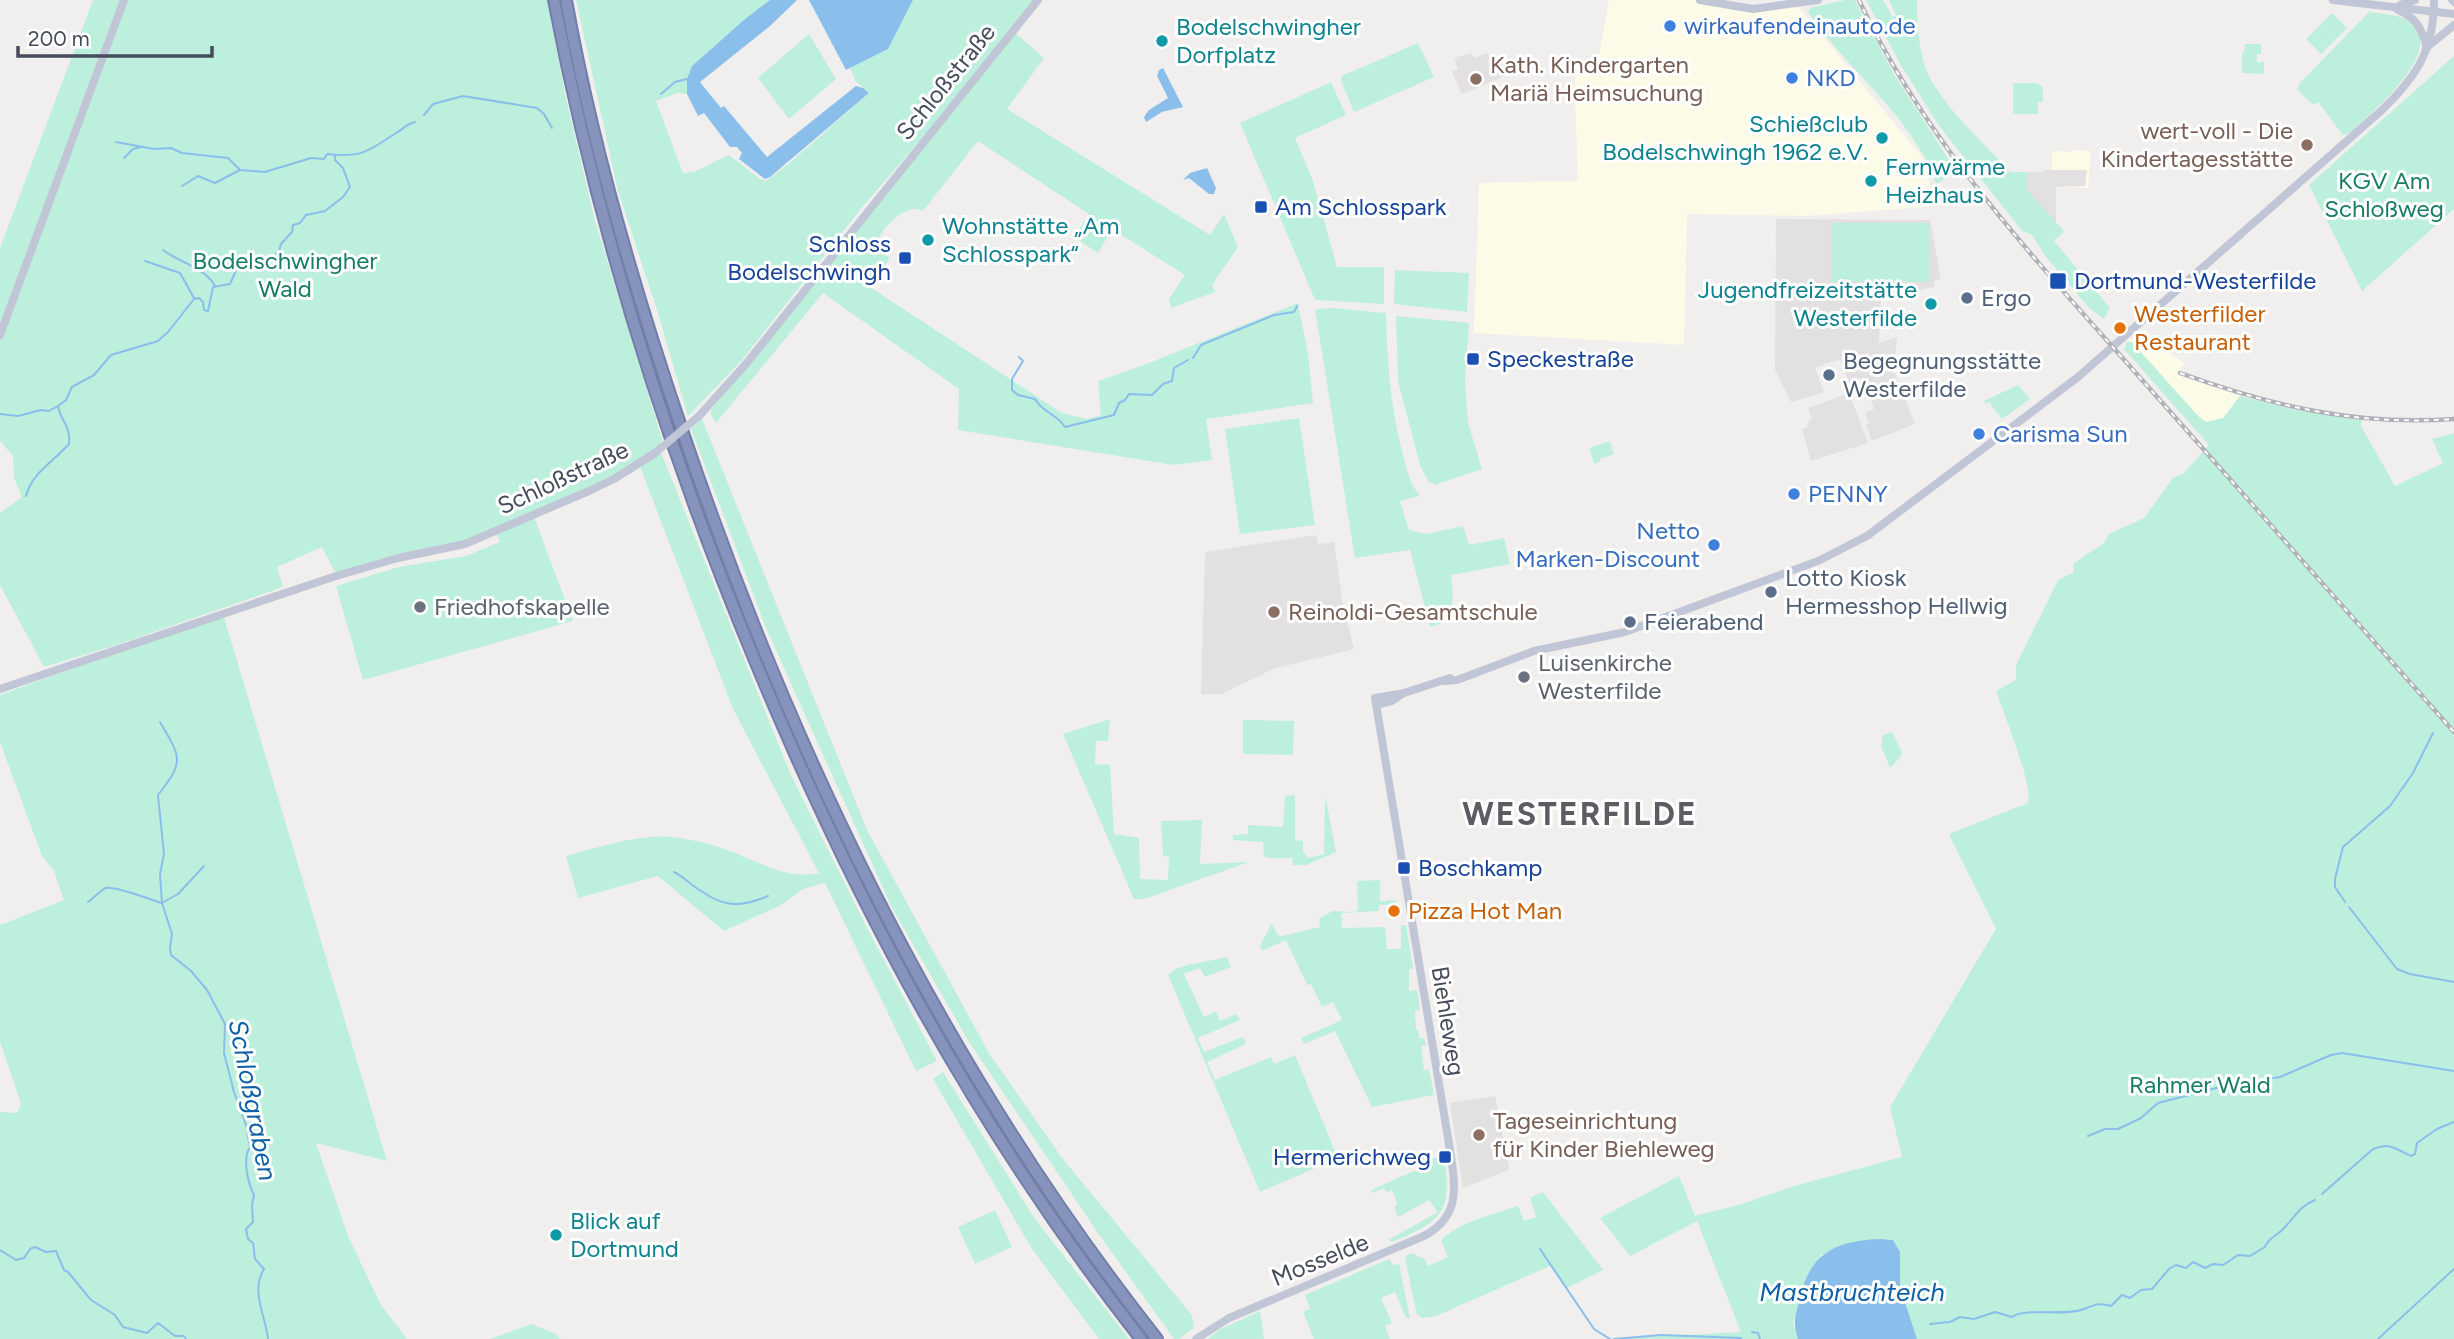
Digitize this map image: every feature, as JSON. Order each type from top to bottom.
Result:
[{"type":"highway","points":[[554,0],[597,196],[645,359],[711,550],[771,700],[833,838],[905,982],[980,1111],[1066,1240],[1141,1339]]},
{"type":"highway","points":[[566,0],[610,193],[659,364],[720,539],[784,698],[850,846],[920,983],[984,1093],[1055,1204],[1157,1339]]},
{"type":"street","points":[[0,335],[124,0]]},
{"type":"street","name":"Schloßstraße","points":[[0,689],[340,575],[398,558],[465,544],[589,491],[655,453],[702,413],[745,365],[1038,0]]},
{"type":"street","points":[[1700,0],[1752,9],[1818,0]]},
{"type":"street","points":[[2333,0],[2454,14]]},
{"type":"street","points":[[2390,7],[2415,0]]},
{"type":"street","points":[[2427,48],[2434,0]]},
{"type":"street","points":[[2390,7],[2415,20],[2427,48]]},
{"type":"street","points":[[2427,48],[2454,25]]},
{"type":"street","name":"Biehleweg","points":[[1451,1208],[1455,1194],[1454,1178],[1400,839],[1375,701],[1392,701],[1404,693],[1534,651],[1625,632],[1818,561],[1867,536],[2049,400],[2118,344],[2382,110],[2415,74],[2427,48]]},
{"type":"street","name":"Mosselde","points":[[1196,1339],[1229,1318],[1424,1236],[1437,1228],[1451,1208]]},
{"type":"shaded area","points":[[1609,0],[1700,0],[1738,7],[1797,5],[1922,157],[1936,206],[1807,216],[1687,214],[1684,345],[1474,333],[1479,183],[1578,181],[1574,67],[1597,67]]},
{"type":"shaded area","name":"Kath. Kindergarten Mariä Heimsuchung","points":[[1471,53],[1474,58],[1488,53],[1489,56],[1522,58],[1521,69],[1462,94],[1452,72],[1458,69],[1454,58]]},
{"type":"shaded area","points":[[2052,151],[2091,151],[2088,188],[2054,187],[2051,184]]},
{"type":"shaded area","points":[[2087,170],[2085,186],[2056,187],[2056,223],[2027,190],[2027,172]]},
{"type":"shaded area","points":[[1776,219],[1930,220],[1941,279],[1934,281],[1934,287],[1881,298],[1879,343],[1897,337],[1894,370],[1915,424],[1872,441],[1865,413],[1874,409],[1870,398],[1860,378],[1849,383],[1840,359],[1815,368],[1824,392],[1791,402],[1775,370]]},
{"type":"shaded area","points":[[2145,329],[2159,345],[2184,363],[2179,374],[2240,396],[2223,418],[2206,422],[2199,417],[2129,341]]},
{"type":"shaded area","points":[[1849,393],[1868,443],[1811,461],[1802,429],[1807,427],[1812,419],[1808,408]]},
{"type":"shaded area","name":"Reinoldi-Gesamtschule","points":[[1316,535],[1318,544],[1334,542],[1343,605],[1354,649],[1273,669],[1222,694],[1201,694],[1205,552]]},
{"type":"shaded area","name":"Tageseinrichtung für Kinder Biehleweg","points":[[1495,1096],[1508,1170],[1463,1188],[1450,1103]]},
{"type":"green space","name":"Bodelschwingher Wald","points":[[93,0],[547,0],[566,98],[595,221],[662,439],[656,452],[660,450],[790,773],[937,1061],[916,1071],[825,883],[803,889],[781,905],[724,931],[658,876],[578,898],[566,856],[646,837],[673,837],[711,845],[792,874],[819,873],[733,709],[639,464],[533,514],[573,621],[363,680],[336,586],[399,567],[466,556],[500,542],[496,531],[465,544],[337,576],[322,547],[277,567],[283,587],[44,667],[0,585],[0,513],[22,497],[14,478],[13,456],[0,441],[0,248]]},
{"type":"green space","points":[[576,0],[770,0],[712,48],[687,79],[687,94],[678,93],[656,101],[683,173],[694,172],[729,155],[766,181],[869,93],[856,82],[850,68],[888,49],[913,0],[1038,0],[1013,31],[1044,58],[1007,109],[1210,235],[1224,214],[1238,247],[1212,285],[1215,292],[1171,308],[1169,299],[1185,275],[1112,229],[1098,253],[1074,237],[1089,214],[978,141],[923,211],[907,211],[883,231],[874,248],[890,258],[870,287],[1062,413],[1087,419],[1101,415],[1098,381],[1298,303],[1308,354],[1313,403],[1206,419],[1212,460],[1174,465],[958,430],[959,389],[823,293],[716,423],[711,410],[954,102],[863,206],[742,360],[688,416],[618,191]]},
{"type":"green space","points":[[1855,0],[1892,71],[1956,171],[1938,183],[1911,136],[1808,12],[1810,8]]},
{"type":"green space","points":[[1866,0],[1883,0],[1893,17],[1896,15],[1889,0],[1917,0],[1922,55],[1934,85],[1960,119],[2010,172],[2027,172],[2027,190],[2063,230],[2054,241],[2110,308],[2104,319],[2090,309],[2046,257],[2032,235],[2022,231],[1940,127],[1902,67]]},
{"type":"green space","points":[[2369,12],[2407,20],[2420,35],[2419,49],[2413,65],[2388,97],[2351,132],[2343,135],[2318,102],[2313,105],[2297,90],[2299,84]]},
{"type":"green space","points":[[2332,13],[2347,28],[2321,54],[2306,39]]},
{"type":"green space","points":[[809,34],[836,79],[789,119],[758,78]]},
{"type":"green space","points":[[1418,43],[1434,77],[1354,112],[1341,81],[1342,76]]},
{"type":"green space","points":[[2245,44],[2261,44],[2261,54],[2257,54],[2257,62],[2264,62],[2264,74],[2242,73]]},
{"type":"green space","name":"KGV Am Schloßweg","points":[[2454,56],[2454,209],[2362,291],[2309,185]]},
{"type":"green space","points":[[1331,82],[1346,115],[1295,138],[1313,181],[1337,267],[1384,267],[1384,304],[1315,300],[1240,123]]},
{"type":"green space","points":[[2013,83],[2036,83],[2043,87],[2043,102],[2038,102],[2038,114],[2013,114]]},
{"type":"green space","points":[[1831,223],[1929,223],[1929,282],[1831,282]]},
{"type":"green space","points":[[1395,270],[1469,273],[1467,312],[1394,304]]},
{"type":"green space","points":[[1315,309],[1386,313],[1390,380],[1397,430],[1408,473],[1420,496],[1400,501],[1409,530],[1426,534],[1463,526],[1469,545],[1504,538],[1510,564],[1451,575],[1451,620],[1430,627],[1410,550],[1355,558]]},
{"type":"green space","points":[[1396,316],[1469,323],[1465,381],[1468,423],[1482,469],[1435,485],[1428,481],[1420,465],[1398,381]]},
{"type":"green space","name":"Rahmer Wald","points":[[2127,342],[2132,342],[2206,422],[2223,418],[2240,396],[2302,411],[2362,420],[2361,426],[2395,486],[2443,463],[2432,439],[2454,433],[2454,1339],[1917,1339],[1900,1287],[1900,1252],[1893,1240],[1874,1240],[1856,1242],[1821,1255],[1793,1322],[1798,1339],[1614,1339],[1741,1332],[1697,1221],[1630,1256],[1600,1218],[1679,1176],[1695,1216],[1902,1157],[1890,1107],[1996,929],[1949,834],[2028,803],[2022,765],[1996,691],[2016,680],[2016,665],[2058,580],[2074,572],[2073,564],[2104,543],[2109,534],[2144,518],[2173,478],[2183,474],[2209,445],[2124,349]]},
{"type":"green space","points":[[2018,385],[2030,399],[2002,419],[1989,402],[1986,404],[1984,401]]},
{"type":"green space","points":[[1299,418],[1315,525],[1240,534],[1225,429]]},
{"type":"green space","points":[[702,419],[867,830],[989,1053],[1062,1158],[1192,1315],[1194,1328],[1179,1339],[1174,1339],[1098,1233],[969,1042],[892,908],[766,628],[691,429]]},
{"type":"green space","points":[[1610,441],[1614,454],[1594,464],[1589,448]]},
{"type":"green space","points":[[223,614],[387,1161],[316,1143],[348,1236],[381,1305],[407,1339],[0,1339],[0,1112],[17,1113],[21,1104],[0,1042],[0,925],[64,900],[54,871],[42,856],[0,742],[0,695]]},
{"type":"green space","points":[[1110,719],[1108,741],[1096,741],[1095,764],[1110,765],[1114,834],[1139,838],[1140,879],[1168,880],[1169,857],[1163,856],[1161,821],[1202,820],[1200,864],[1249,862],[1144,899],[1134,899],[1063,734]]},
{"type":"green space","points":[[1243,720],[1294,721],[1293,755],[1243,754]]},
{"type":"green space","points":[[1892,732],[1902,753],[1890,768],[1881,746],[1883,735]]},
{"type":"green space","points":[[1295,795],[1295,840],[1303,841],[1303,852],[1308,858],[1324,854],[1325,795],[1336,852],[1306,865],[1293,865],[1292,858],[1264,856],[1263,842],[1233,840],[1233,835],[1248,834],[1248,825],[1283,827],[1285,796]]},
{"type":"green space","points":[[1380,880],[1380,901],[1396,900],[1397,904],[1379,905],[1379,911],[1341,913],[1342,928],[1385,927],[1387,949],[1401,949],[1401,925],[1406,925],[1413,968],[1409,970],[1409,991],[1417,990],[1420,1010],[1415,1011],[1416,1030],[1419,1038],[1424,1038],[1426,1045],[1421,1046],[1424,1070],[1429,1069],[1434,1095],[1372,1107],[1335,1031],[1304,1044],[1301,1038],[1342,1020],[1333,1002],[1322,1007],[1311,984],[1307,985],[1286,940],[1262,951],[1260,946],[1272,923],[1278,935],[1282,936],[1320,927],[1319,918],[1333,911],[1355,912],[1358,910],[1357,881]]},
{"type":"green space","points":[[1227,957],[1231,967],[1205,977],[1200,968],[1184,974],[1204,1017],[1216,1011],[1220,1021],[1236,1014],[1240,1020],[1198,1038],[1204,1052],[1243,1037],[1246,1044],[1207,1062],[1215,1080],[1271,1057],[1274,1064],[1295,1055],[1338,1158],[1260,1192],[1168,975],[1187,965]]},
{"type":"green space","points":[[943,1072],[1035,1219],[1129,1339],[1099,1339],[1032,1249],[933,1079]]},
{"type":"green space","points":[[1420,1157],[1444,1157],[1447,1190],[1445,1202],[1433,1221],[1392,1242],[1388,1240],[1438,1212],[1429,1200],[1398,1217],[1392,1190],[1387,1192],[1384,1188],[1372,1193],[1371,1190],[1421,1168]]},
{"type":"green space","points":[[1543,1192],[1603,1270],[1567,1288],[1550,1266],[1436,1316],[1423,1318],[1417,1315],[1405,1258],[1407,1255],[1414,1253],[1424,1258],[1428,1266],[1448,1257],[1441,1240],[1467,1223],[1518,1206],[1524,1221],[1536,1217],[1530,1198]]},
{"type":"green space","points":[[995,1210],[1012,1247],[975,1264],[958,1227]]},
{"type":"green space","points":[[1389,1259],[1393,1265],[1399,1264],[1410,1318],[1406,1318],[1395,1292],[1381,1298],[1392,1323],[1385,1326],[1390,1339],[1314,1339],[1303,1312],[1310,1309],[1305,1295]]},
{"type":"green space","points":[[1260,1311],[1264,1339],[1207,1339],[1219,1330]]},
{"type":"green space","points":[[531,1324],[554,1333],[561,1339],[490,1339]]},
{"type":"water","points":[[770,0],[797,0],[770,26],[700,82],[767,157],[856,86],[869,93],[765,179],[739,159],[742,153],[737,147],[730,147],[704,113],[698,116],[687,94],[687,79],[692,66]]},
{"type":"water","points":[[809,0],[913,0],[888,49],[846,70]]},
{"type":"water","points":[[1163,68],[1183,107],[1162,112],[1146,122],[1144,117],[1149,110],[1168,98],[1157,76]]},
{"type":"water","points":[[1207,168],[1216,188],[1214,194],[1209,194],[1189,178],[1183,180],[1190,173]]},
{"type":"water","name":"Mastbruchteich","points":[[1880,1239],[1893,1240],[1900,1252],[1900,1287],[1917,1339],[1798,1339],[1795,1322],[1800,1297],[1811,1269],[1819,1259],[1838,1246]]},
{"type":"waterway","points":[[661,94],[675,82],[687,79]]},
{"type":"waterway","points":[[424,115],[433,104],[463,96],[537,108],[552,128]]},
{"type":"waterway","points":[[116,142],[228,158],[240,170],[265,172],[311,158],[324,159],[327,154],[348,155],[364,152],[415,122]]},
{"type":"waterway","points":[[124,158],[133,149],[140,147]]},
{"type":"waterway","points":[[0,414],[18,416],[41,410],[49,411],[66,400],[72,387],[94,375],[111,355],[158,341],[194,299],[199,298],[203,302],[204,310],[208,311],[213,287],[230,284],[239,264],[272,258],[292,232],[293,225],[300,223],[306,215],[325,211],[343,197],[350,187],[335,156]]},
{"type":"waterway","points":[[182,186],[198,176],[215,183],[240,170]]},
{"type":"waterway","points":[[163,250],[199,270],[215,286]]},
{"type":"waterway","points":[[145,261],[180,273],[194,298]]},
{"type":"waterway","points":[[1193,358],[1201,345],[1274,315],[1294,312],[1297,306]]},
{"type":"waterway","points":[[1019,357],[1023,361],[1012,379],[1012,390],[1018,395],[1035,399],[1065,427],[1114,415],[1119,403],[1129,394],[1152,395],[1163,384],[1172,381],[1174,368],[1188,360]]},
{"type":"waterway","points":[[26,496],[38,474],[69,444],[67,427],[58,406]]},
{"type":"waterway","name":"Schloßgraben","points":[[160,722],[177,759],[173,774],[158,795],[164,854],[160,874],[162,903],[172,934],[171,955],[191,971],[207,990],[225,1024],[224,1053],[250,1147],[246,1164],[254,1195],[253,1222],[246,1229],[248,1239],[253,1243],[255,1259],[264,1269],[258,1286],[268,1339]]},
{"type":"waterway","points":[[2345,902],[2335,887],[2343,847],[2390,806],[2413,773],[2433,733]]},
{"type":"waterway","points":[[88,902],[104,889],[110,888],[162,903],[178,894],[204,866]]},
{"type":"waterway","points":[[674,872],[710,897],[726,903],[742,904],[768,896]]},
{"type":"waterway","points":[[2349,907],[2397,969],[2454,982]]},
{"type":"waterway","points":[[2242,1083],[2280,1077],[2331,1055],[2342,1053],[2454,1071]]},
{"type":"waterway","points":[[2088,1136],[2105,1129],[2118,1129],[2141,1118],[2158,1103],[2232,1084]]},
{"type":"waterway","points":[[2322,1194],[2373,1149],[2389,1146],[2411,1156],[2415,1154],[2417,1143],[2437,1129],[2454,1122]]},
{"type":"waterway","points":[[1930,1324],[1950,1322],[1960,1317],[1974,1319],[1995,1312],[2012,1317],[2027,1313],[2076,1311],[2100,1304],[2111,1306],[2122,1295],[2130,1298],[2141,1290],[2152,1289],[2169,1269],[2176,1265],[2186,1268],[2193,1262],[2205,1268],[2213,1264],[2223,1265],[2238,1255],[2250,1256],[2265,1247],[2300,1210],[2315,1200]]},
{"type":"waterway","points":[[0,1250],[16,1260],[24,1258],[30,1249],[35,1247],[46,1252],[56,1251],[64,1270],[91,1300],[115,1315],[123,1327],[147,1333],[158,1323],[175,1336],[184,1336],[186,1339]]},
{"type":"waterway","points":[[1540,1249],[1594,1329],[1610,1339]]},
{"type":"waterway","points":[[2378,1339],[2454,1269]]},
{"type":"waterway","points":[[1752,1332],[1758,1333],[1760,1339]]},
{"type":"waterway","points":[[1614,1339],[1661,1335],[1741,1338]]},
{"type":"railway","points":[[1859,0],[1915,102],[1983,196],[2058,285],[2454,732]]},
{"type":"railway","points":[[2180,373],[2248,395],[2315,411],[2383,419],[2454,419]]},
{"type":"place","name":"wirkaufendeinauto.de","points":[[1670,26]]},
{"type":"place","name":"Bodelschwingher Dorfplatz","points":[[1162,41]]},
{"type":"place","name":"NKD","points":[[1792,78]]},
{"type":"place","name":"Kath. Kindergarten Mariä Heimsuchung","points":[[1476,79]]},
{"type":"place","name":"Schießclub Bodelschwingh 1962 e.V.","points":[[1882,138]]},
{"type":"place","name":"wert-voll - Die Kindertagesstätte","points":[[2307,145]]},
{"type":"place","name":"Fernwärme Heizhaus","points":[[1871,181]]},
{"type":"place","name":"Am Schlosspark","points":[[1261,207]]},
{"type":"place","name":"Wohnstätte „Am Schlosspark“","points":[[928,240]]},
{"type":"place","name":"Schloss Bodelschwingh","points":[[905,258]]},
{"type":"place","name":"Dortmund-Westerfilde","points":[[2058,281]]},
{"type":"place","name":"Ergo","points":[[1967,298]]},
{"type":"place","name":"Jugendfreizeitstätte Westerfilde","points":[[1931,304]]},
{"type":"place","name":"Westerfilder Restaurant","points":[[2120,328]]},
{"type":"place","name":"Speckestraße","points":[[1473,359]]},
{"type":"place","name":"Begegnungsstätte Westerfilde","points":[[1829,375]]},
{"type":"place","name":"Carisma Sun","points":[[1979,434]]},
{"type":"place","name":"PENNY","points":[[1794,494]]},
{"type":"place","name":"Netto Marken-Discount","points":[[1714,545]]},
{"type":"place","name":"Lotto Kiosk Hermesshop Hellwig","points":[[1771,592]]},
{"type":"place","name":"Friedhofskapelle","points":[[420,607]]},
{"type":"place","name":"Reinoldi-Gesamtschule","points":[[1274,612]]},
{"type":"place","name":"Feierabend","points":[[1630,622]]},
{"type":"place","name":"Luisenkirche Westerfilde","points":[[1524,677]]},
{"type":"place","name":"Boschkamp","points":[[1404,868]]},
{"type":"place","name":"Pizza Hot Man","points":[[1394,911]]},
{"type":"place","name":"Tageseinrichtung für Kinder Biehleweg","points":[[1479,1135]]},
{"type":"place","name":"Hermerichweg","points":[[1445,1157]]},
{"type":"place","name":"Blick auf Dortmund","points":[[556,1235]]},
{"type":"district","name":"WESTERFILDE","points":[[1580,814]]}]
